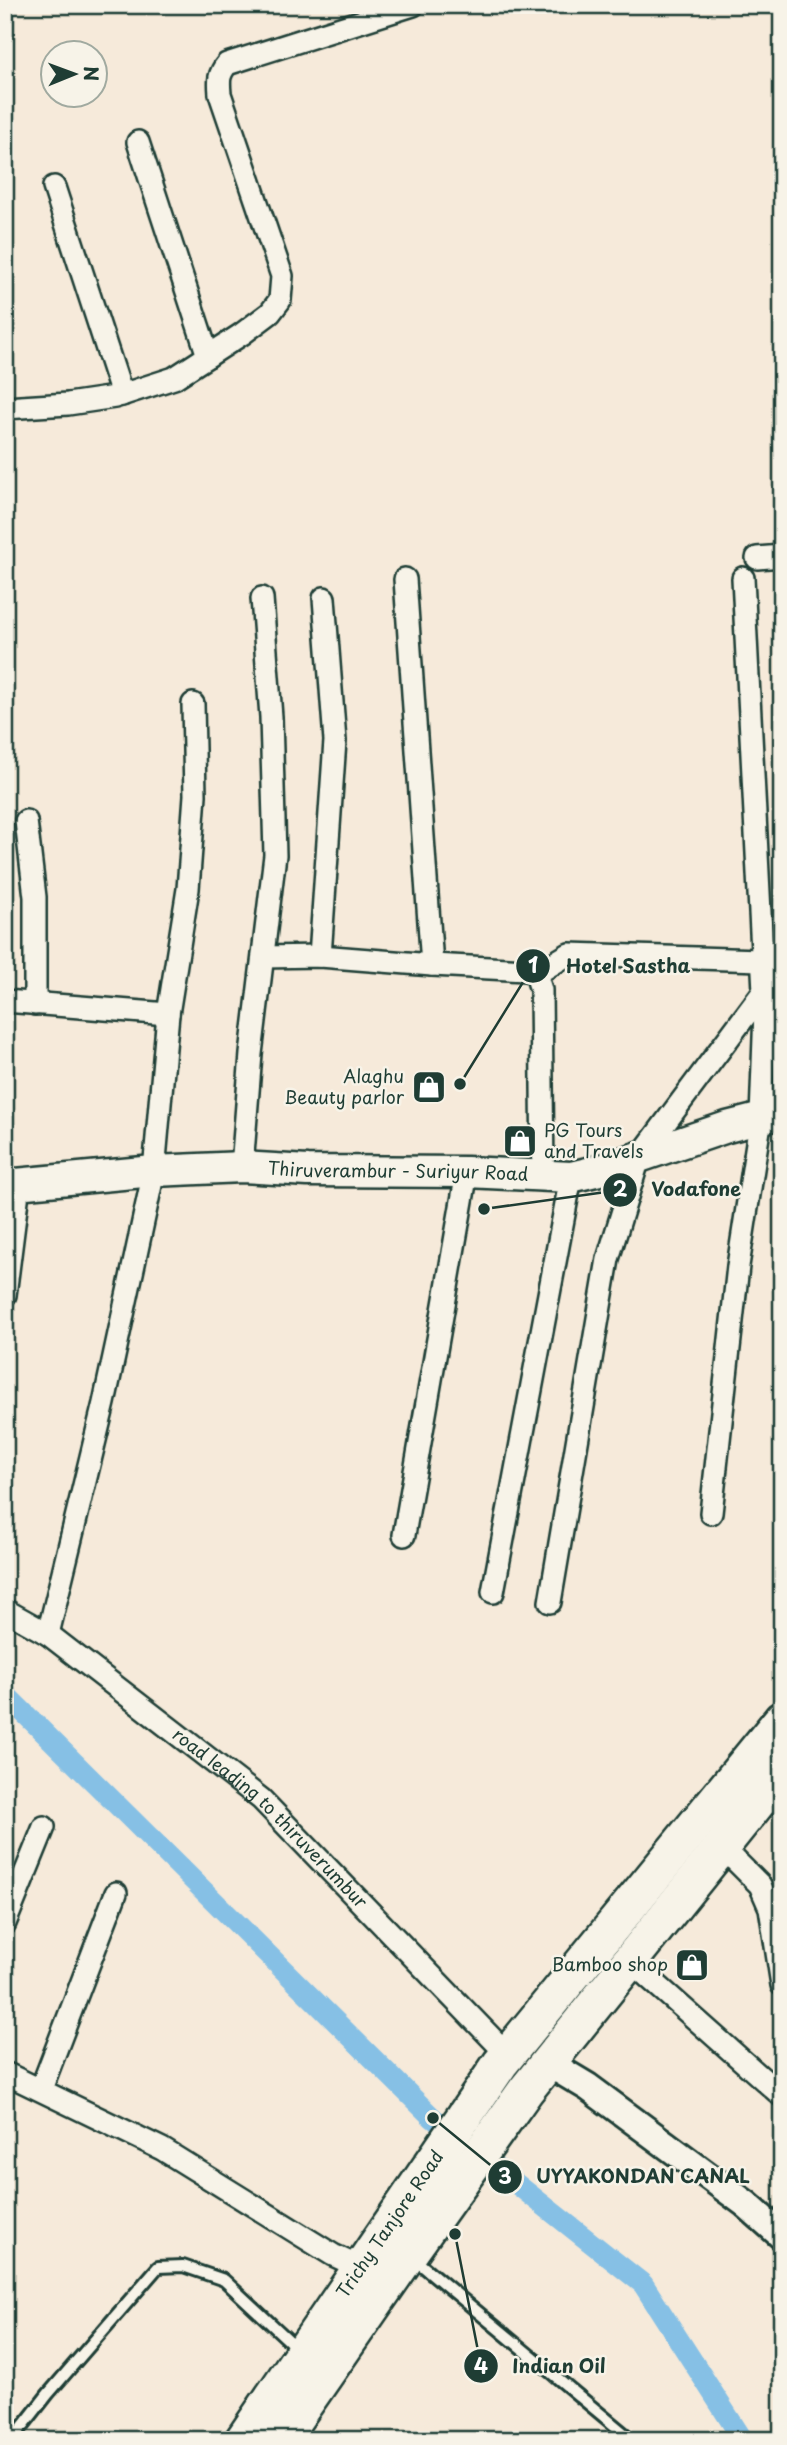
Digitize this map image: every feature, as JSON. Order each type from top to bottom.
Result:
[{"type":"highway","name":"Trichy Tanjore Road","points":[[243,2440],[362,2268],[433,2159],[504,2060],[782,1719]]},
{"type":"highway","name":"Trichy Tanjore Road","points":[[280,2440],[526,2090],[782,1772]]},
{"type":"main road","name":"Thiruverambur - Suriyur Road","points":[[12,1185],[154,1171],[242,1167],[308,1171],[467,1172],[557,1176],[639,1158],[772,1115]]},
{"type":"main road","points":[[504,2060],[548,2063]]},
{"type":"street","points":[[5,408],[68,404],[122,395],[174,378],[270,313],[280,300],[282,275],[220,94],[220,72],[227,64],[413,5]]},
{"type":"street","points":[[138,142],[208,356]]},
{"type":"street","points":[[54,187],[122,395]]},
{"type":"street","points":[[757,558],[782,556]]},
{"type":"street","points":[[711,1513],[738,1266],[772,1115],[770,1003],[761,961],[743,578]]},
{"type":"street","points":[[405,579],[432,965]]},
{"type":"street","points":[[242,1167],[251,1054],[275,855],[271,717],[262,598]]},
{"type":"street","points":[[320,956],[335,741],[324,598]]},
{"type":"street","points":[[48,1634],[104,1403],[154,1171],[157,1014],[188,889],[195,795],[193,704]]},
{"type":"street","points":[[26,821],[35,897],[36,1004]]},
{"type":"street","points":[[536,974],[569,954],[761,961]]},
{"type":"street","points":[[263,957],[320,956],[526,970],[536,974]]},
{"type":"street","points":[[550,1602],[607,1259],[639,1158],[770,1003],[782,972]]},
{"type":"street","points":[[493,1592],[557,1176],[541,990],[536,974]]},
{"type":"street","points":[[5,1001],[157,1014]]},
{"type":"street","points":[[404,1535],[467,1172]]},
{"type":"street","points":[[5,1295],[12,1185]]},
{"type":"street","name":"road leading to thiruverumbur","points":[[5,1610],[48,1634],[261,1799],[504,2060]]},
{"type":"street","points":[[5,1923],[44,1828]]},
{"type":"street","points":[[722,1847],[760,1885],[771,1908],[782,1985]]},
{"type":"street","points":[[41,2089],[116,1893]]},
{"type":"street","points":[[629,1960],[782,2096]]},
{"type":"street","points":[[548,2063],[588,2087],[746,2204],[782,2236]]},
{"type":"street","points":[[5,2073],[162,2149],[333,2255],[362,2268]]},
{"type":"lane","points":[[409,2254],[626,2435]]},
{"type":"lane","points":[[12,2440],[48,2394],[158,2267],[183,2266],[224,2280],[303,2353]]},
{"type":"waterway","points":[[5,1694],[433,2118],[643,2284],[743,2440]]},
{"type":"place","name":"Hotel Sastha","points":[[460,1084]]},
{"type":"place","name":"Alaghu Beauty parlor","points":[[429,1087]]},
{"type":"place","name":"PG Tours and Travels","points":[[520,1141]]},
{"type":"place","name":"Vodafone","points":[[484,1209]]},
{"type":"place","name":"Bamboo shop","points":[[692,1965]]},
{"type":"place","name":"UYYAKONDAN CANAL","points":[[433,2118]]},
{"type":"place","name":"Indian Oil","points":[[455,2234]]}]
